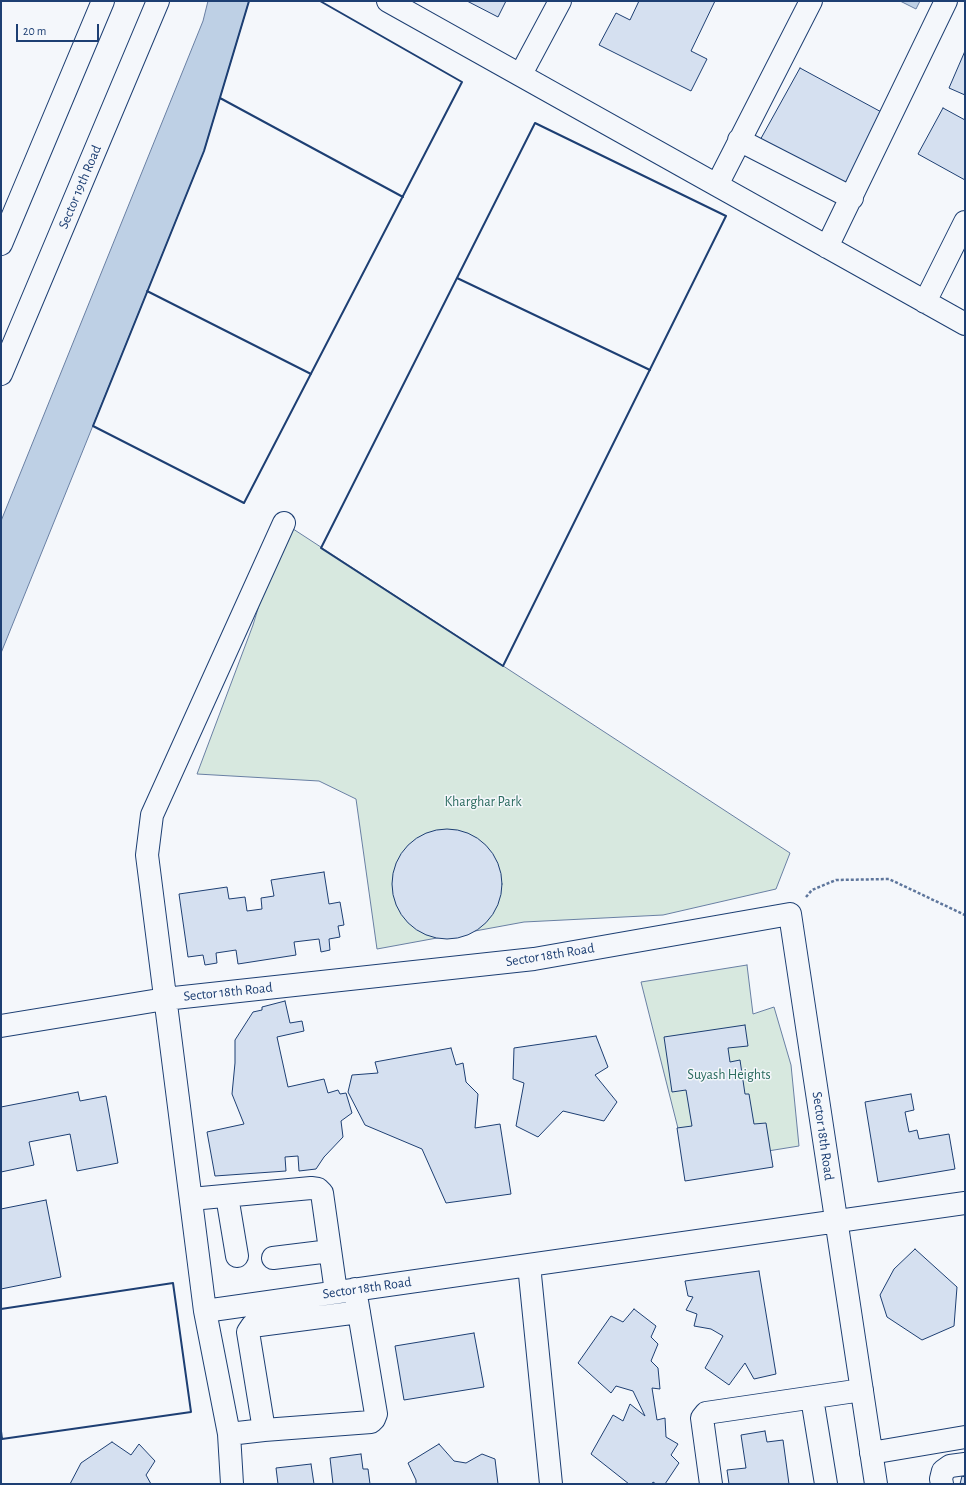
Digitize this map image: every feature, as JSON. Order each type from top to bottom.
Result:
[{"type":"street","points":[[1,244],[103,1]]},
{"type":"street","name":"Sector 19th Road","points":[[1,374],[158,1]]},
{"type":"street","points":[[388,1],[965,324]]},
{"type":"street","points":[[520,74],[560,1]]},
{"type":"street","points":[[717,185],[811,1]]},
{"type":"street","points":[[827,248],[946,1]]},
{"type":"street","points":[[739,140],[852,198]]},
{"type":"street","points":[[925,302],[965,222]]},
{"type":"street","points":[[232,1484],[229,1434],[205,1311],[146,855],[152,815],[284,523]]},
{"type":"street","name":"Sector 18th Road","points":[[1,1026],[165,999],[534,958],[790,914],[876,1484]]},
{"type":"street","points":[[191,1199],[311,1188],[318,1189],[322,1193],[330,1251],[346,1291],[359,1312],[376,1414],[371,1422],[229,1434]]},
{"type":"street","points":[[227,1196],[237,1256]]},
{"type":"street","name":"Sector 18th Road","points":[[205,1311],[965,1203]]},
{"type":"street","points":[[273,1258],[330,1251]]},
{"type":"street","points":[[529,1265],[551,1484]]},
{"type":"street","points":[[264,1430],[248,1332],[252,1326],[359,1312]]},
{"type":"street","points":[[711,1484],[702,1418],[706,1413],[862,1390]]},
{"type":"street","points":[[812,1398],[826,1484]]},
{"type":"street","points":[[871,1453],[965,1437]]},
{"type":"street","points":[[942,1484],[941,1479],[943,1471],[950,1466],[965,1464]]},
{"type":"path","points":[[790,914],[812,890],[836,880],[889,879],[965,915]]},
{"type":"green space","name":"Kharghar Park","points":[[284,523],[790,853],[776,889],[663,915],[524,922],[377,949],[356,799],[319,781],[197,774],[253,625]]},
{"type":"green space","name":"Suyash Heights","points":[[747,965],[753,1014],[774,1007],[791,1065],[799,1146],[687,1164],[641,982]]},
{"type":"water","points":[[208,1],[249,1],[204,151],[1,653],[1,521],[203,21]]},
{"type":"water","points":[[900,1],[920,1],[916,9]]},
{"type":"building","points":[[467,1],[506,1],[498,17]]},
{"type":"building","points":[[639,1],[715,1],[691,51],[707,59],[691,91],[599,45],[616,13],[630,20]]},
{"type":"building","points":[[965,51],[965,95],[949,88]]},
{"type":"building","points":[[800,68],[885,114],[844,189],[759,142]]},
{"type":"building","points":[[943,108],[965,120],[965,180],[918,154]]},
{"type":"building","points":[[447,829],[458,830],[468,834],[486,845],[497,863],[501,873],[501,895],[497,905],[486,923],[468,934],[458,938],[447,939],[436,938],[426,934],[408,923],[397,905],[393,895],[392,884],[393,873],[397,863],[408,845],[426,834],[436,830]]},
{"type":"building","points":[[324,872],[329,904],[340,902],[344,925],[338,926],[340,937],[329,939],[330,950],[321,952],[319,939],[294,942],[296,955],[238,964],[236,950],[216,953],[217,963],[205,965],[203,955],[188,957],[179,894],[227,887],[229,899],[245,897],[247,911],[262,909],[261,898],[274,896],[271,880]]},
{"type":"building","points":[[285,1001],[290,1023],[302,1021],[304,1031],[277,1037],[288,1087],[324,1079],[328,1093],[338,1090],[340,1094],[346,1093],[352,1113],[341,1121],[343,1137],[324,1157],[316,1169],[299,1171],[298,1156],[285,1157],[286,1171],[215,1176],[207,1132],[244,1124],[232,1094],[235,1063],[235,1040],[253,1012],[262,1010],[262,1007]]},
{"type":"building","name":"Suyash Heights","points":[[745,1025],[748,1046],[728,1048],[730,1062],[740,1060],[745,1094],[749,1094],[754,1124],[766,1123],[773,1167],[685,1181],[677,1128],[692,1126],[686,1090],[672,1092],[664,1037]]},
{"type":"building","points":[[596,1036],[608,1067],[595,1075],[617,1102],[604,1121],[563,1111],[538,1137],[516,1126],[524,1083],[513,1079],[514,1048]]},
{"type":"building","points":[[451,1048],[456,1065],[463,1063],[466,1082],[478,1094],[475,1128],[500,1124],[511,1194],[446,1203],[422,1149],[365,1125],[348,1092],[352,1075],[378,1073],[375,1062]]},
{"type":"building","points":[[78,1092],[80,1101],[106,1096],[118,1163],[77,1171],[70,1134],[29,1142],[34,1165],[1,1172],[1,1107]]},
{"type":"building","points":[[911,1094],[914,1110],[905,1112],[909,1132],[917,1130],[919,1139],[949,1134],[955,1169],[878,1182],[865,1102]]},
{"type":"building","points":[[46,1200],[61,1277],[1,1289],[1,1209]]},
{"type":"building","points":[[915,1249],[957,1287],[954,1326],[922,1340],[887,1317],[880,1295],[894,1269]]},
{"type":"building","points":[[759,1271],[776,1374],[754,1379],[745,1363],[729,1385],[705,1368],[723,1336],[711,1329],[694,1326],[697,1314],[686,1310],[693,1297],[688,1296],[685,1281]]},
{"type":"building","points":[[634,1309],[656,1326],[651,1337],[658,1344],[651,1361],[658,1368],[660,1389],[652,1388],[657,1420],[665,1418],[666,1437],[678,1444],[671,1455],[679,1463],[665,1484],[656,1484],[653,1482],[652,1484],[629,1484],[591,1454],[613,1415],[623,1421],[630,1404],[645,1416],[633,1391],[616,1386],[611,1393],[578,1363],[611,1316],[623,1322]]},
{"type":"building","points":[[474,1333],[484,1387],[404,1400],[395,1346]]},
{"type":"building","points":[[765,1431],[767,1442],[783,1440],[789,1484],[729,1484],[727,1470],[746,1468],[741,1435]]},
{"type":"building","points":[[112,1442],[131,1455],[139,1444],[155,1461],[146,1475],[151,1484],[70,1484],[81,1463]]},
{"type":"building","points":[[439,1444],[454,1461],[466,1463],[482,1454],[495,1459],[498,1484],[416,1484],[416,1480],[408,1463]]},
{"type":"building","points":[[361,1454],[363,1469],[368,1469],[370,1484],[333,1484],[330,1458]]},
{"type":"building","points":[[311,1464],[314,1484],[278,1484],[276,1468]]},
{"type":"building","points":[[962,1476],[965,1477],[965,1484],[960,1484]]},
{"type":"wall","points":[[249,1],[204,151],[93,426],[244,503],[462,82],[320,1]]},
{"type":"wall","points":[[220,98],[403,197]]},
{"type":"wall","points":[[535,123],[726,216],[503,666],[321,548],[535,123]]},
{"type":"wall","points":[[457,278],[650,370]]},
{"type":"wall","points":[[147,291],[311,374]]},
{"type":"wall","points":[[1,1309],[173,1283],[191,1412],[2,1439],[1,1431]]}]
